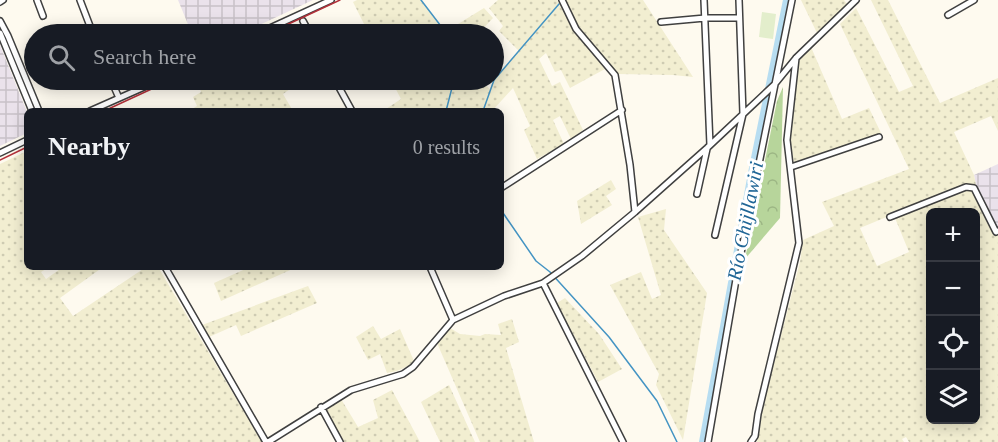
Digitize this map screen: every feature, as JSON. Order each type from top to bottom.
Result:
[{"type":"street","points":[[37,0],[43,15]]},
{"type":"street","points":[[80,0],[89,24]]},
{"type":"street","points":[[279,24],[331,0]]},
{"type":"street","points":[[562,0],[576,29],[615,75],[622,110],[635,212]]},
{"type":"street","points":[[696,194],[708,147],[704,0]]},
{"type":"street","points":[[715,235],[743,114],[739,0]]},
{"type":"street","points":[[708,442],[735,281],[792,0]]},
{"type":"street","points":[[167,270],[267,442],[351,390],[403,374],[414,367],[453,320],[504,296],[543,283],[582,256],[708,147],[776,83],[796,58],[856,0]]},
{"type":"street","points":[[948,15],[974,0]]},
{"type":"street","points":[[662,22],[738,18]]},
{"type":"street","points":[[0,21],[24,75]]},
{"type":"street","points":[[0,33],[31,108]]},
{"type":"street","points":[[752,442],[799,243],[787,140],[796,58]]},
{"type":"street","points":[[30,90],[38,108]]},
{"type":"street","points":[[115,90],[119,99]]},
{"type":"street","points":[[97,108],[138,90]]},
{"type":"street","points":[[340,90],[350,108]]},
{"type":"street","points":[[504,186],[622,110]]},
{"type":"street","points":[[791,167],[879,137]]},
{"type":"street","points":[[0,153],[24,141]]},
{"type":"street","points":[[890,217],[966,187],[974,188],[996,232],[998,231]]},
{"type":"street","points":[[431,270],[453,320]]},
{"type":"street","points":[[543,283],[623,442]]},
{"type":"street","points":[[321,407],[340,442]]},
{"type":"shaded area","points":[[178,0],[313,0],[261,24],[188,24]]},
{"type":"shaded area","points":[[357,0],[421,0],[439,24],[364,24],[353,2]]},
{"type":"shaded area","points":[[498,0],[557,0],[571,26],[605,69],[570,88],[561,70],[555,72],[546,53],[539,59],[552,86],[560,82],[583,130],[571,139],[560,116],[553,120],[564,144],[537,159],[524,130],[530,126],[513,88],[495,108],[388,108],[401,99],[396,90],[504,90],[504,68],[519,51],[504,36],[504,24],[501,24],[489,8]]},
{"type":"shaded area","points":[[565,0],[643,0],[693,77],[618,74],[579,27]]},
{"type":"shaded area","points":[[801,0],[844,0],[847,4],[817,33]]},
{"type":"shaded area","points":[[871,0],[888,0],[940,103],[998,78],[998,131],[991,116],[954,132],[974,175],[976,185],[964,185],[860,228],[877,266],[909,252],[895,218],[966,190],[973,191],[994,235],[998,235],[998,442],[909,442],[906,437],[902,439],[904,442],[757,442],[762,409],[800,262],[803,240],[834,226],[822,202],[909,169],[840,24],[856,8],[899,92],[913,86]]},
{"type":"shaded area","points":[[484,8],[493,18],[487,24],[458,24]]},
{"type":"shaded area","points":[[0,45],[25,108],[24,134],[0,146]]},
{"type":"shaded area","points":[[811,47],[842,119],[869,108],[881,133],[794,163],[790,142],[794,94],[799,60]]},
{"type":"shaded area","points":[[200,90],[289,90],[283,94],[291,108],[194,108],[197,106],[193,97],[201,92]]},
{"type":"shaded area","points":[[24,152],[24,270],[44,270],[41,272],[46,279],[59,270],[99,270],[60,298],[73,316],[142,270],[160,270],[262,442],[0,442],[0,164]]},
{"type":"shaded area","points":[[998,164],[997,228],[976,185],[974,175]]},
{"type":"shaded area","points":[[611,180],[616,189],[606,196],[612,205],[581,224],[577,201]]},
{"type":"shaded area","points":[[666,209],[664,230],[707,293],[683,440],[656,385],[659,374],[610,285],[641,272],[652,299],[661,295],[638,217]]},
{"type":"shaded area","points":[[243,270],[290,270],[221,301],[214,283]]},
{"type":"shaded area","points":[[308,286],[317,303],[241,336],[236,325],[209,337],[202,325]]},
{"type":"shaded area","points":[[565,298],[599,334],[622,369],[598,382],[557,303]]},
{"type":"shaded area","points":[[512,319],[519,342],[506,348],[534,442],[480,442],[437,343],[450,328],[460,334],[501,335],[498,324]]},
{"type":"shaded area","points":[[373,326],[381,339],[400,329],[414,361],[397,371],[387,373],[380,354],[368,360],[356,337]]},
{"type":"shaded area","points":[[449,385],[475,442],[440,442],[421,402]]},
{"type":"shaded area","points":[[392,390],[420,442],[343,442],[325,410],[341,399],[358,427],[378,418],[373,400]]},
{"type":"green space","points":[[762,12],[776,14],[773,39],[759,37]]},
{"type":"green space","points":[[783,87],[780,218],[745,259],[777,101]]},
{"type":"waterway","points":[[421,0],[439,24]]},
{"type":"waterway","name":"Río Chijllawiri","points":[[703,442],[752,173],[787,0]]},
{"type":"waterway","points":[[504,68],[559,4]]},
{"type":"waterway","points":[[447,108],[451,90]]},
{"type":"waterway","points":[[484,108],[490,90]]},
{"type":"waterway","points":[[504,214],[536,261],[550,272],[609,337],[657,401],[677,442]]},
{"type":"tram line","points":[[288,24],[340,0]]},
{"type":"tram line","points":[[110,108],[149,90]]},
{"type":"tram line","points":[[0,160],[24,148]]}]
